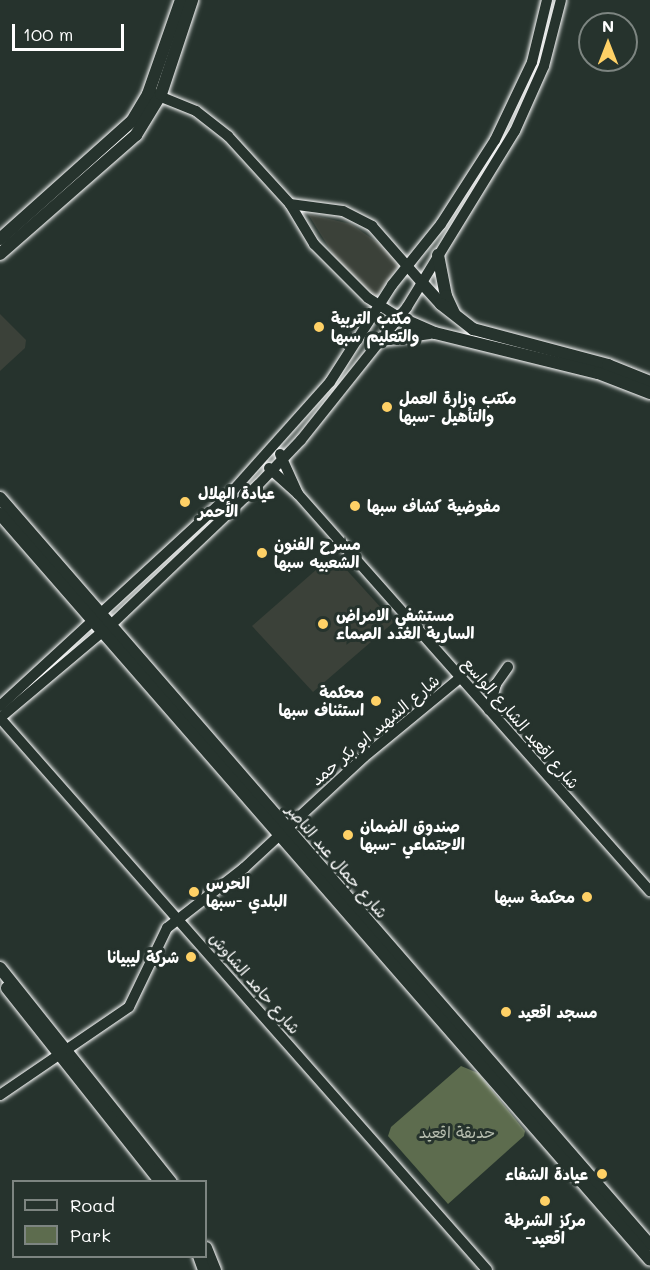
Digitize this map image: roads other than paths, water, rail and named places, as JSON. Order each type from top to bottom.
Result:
[{"type":"main road","points":[[0,239],[115,139],[154,94],[181,0]]},
{"type":"main road","points":[[0,254],[136,135],[192,0]]},
{"type":"main road","points":[[438,255],[446,296],[460,321]]},
{"type":"main road","points":[[422,283],[460,321],[472,329],[608,365],[650,382]]},
{"type":"main road","points":[[398,317],[435,333],[598,373],[650,393]]},
{"type":"main road","points":[[381,340],[435,333]]},
{"type":"main road","name":"شارع جمال عبد الناصر","points":[[0,498],[112,623],[282,831],[650,1260]]},
{"type":"main road","name":"شارع جمال عبد الناصر","points":[[0,514],[101,633],[282,831],[650,1245]]},
{"type":"main road","points":[[0,968],[160,1180]]},
{"type":"main road","points":[[0,980],[64,1052],[169,1180]]},
{"type":"main road","points":[[207,1250],[215,1270]]},
{"type":"street","points":[[0,706],[262,460],[330,382],[495,140],[532,62],[547,0]]},
{"type":"street","points":[[0,718],[101,633],[272,471],[381,340],[422,283],[519,123],[544,66],[561,0]]},
{"type":"street","points":[[154,94],[196,111],[228,136],[290,204],[314,244],[380,306],[398,317]]},
{"type":"street","points":[[290,204],[344,211],[372,226],[410,264],[422,283]]},
{"type":"street","points":[[274,447],[284,459],[298,494]]},
{"type":"street","points":[[262,460],[298,494]]},
{"type":"street","name":"شارع اقعيد الشارع الواسع","points":[[298,494],[650,891]]},
{"type":"street","points":[[489,710],[496,684],[508,667]]},
{"type":"street","name":"شارع الشهيد ابو بكر حمد","points":[[0,1095],[129,1007],[162,935],[244,868],[282,831],[461,677]]},
{"type":"street","name":"شارع حامد الشاوش","points":[[0,718],[487,1270]]},
{"type":"place","name":"مكتب التربية والتعليم سبها","points":[[319,327]]},
{"type":"place","name":"مكتب وزارة العمل والتأهيل -سبها","points":[[387,407]]},
{"type":"place","name":"عيادة الهلال الأحمر","points":[[185,502]]},
{"type":"place","name":"مفوضية كشاف سبها","points":[[355,506]]},
{"type":"place","name":"مسرح الفنون الشعبيه سبها","points":[[262,553]]},
{"type":"place","name":"مستشفي الامراض السارية الغدد الصماء","points":[[323,624]]},
{"type":"place","name":"محكمة استئناف سبها","points":[[376,701]]},
{"type":"place","name":"صندوق الضمان الاجتماعي -سبها","points":[[348,835]]},
{"type":"place","name":"الحرس البلدي -سبها","points":[[194,892]]},
{"type":"place","name":"محكمة سبها","points":[[587,897]]},
{"type":"place","name":"شركة ليبيانا","points":[[191,957]]},
{"type":"place","name":"مسجد اقعيد","points":[[506,1012]]},
{"type":"place","name":"عيادة الشفاء","points":[[602,1174]]},
{"type":"place","name":"مركز الشرطة -اقعيد","points":[[545,1201]]},
{"type":"park label","name":"حديقة اقعيد","points":[[457,1132]]}]
